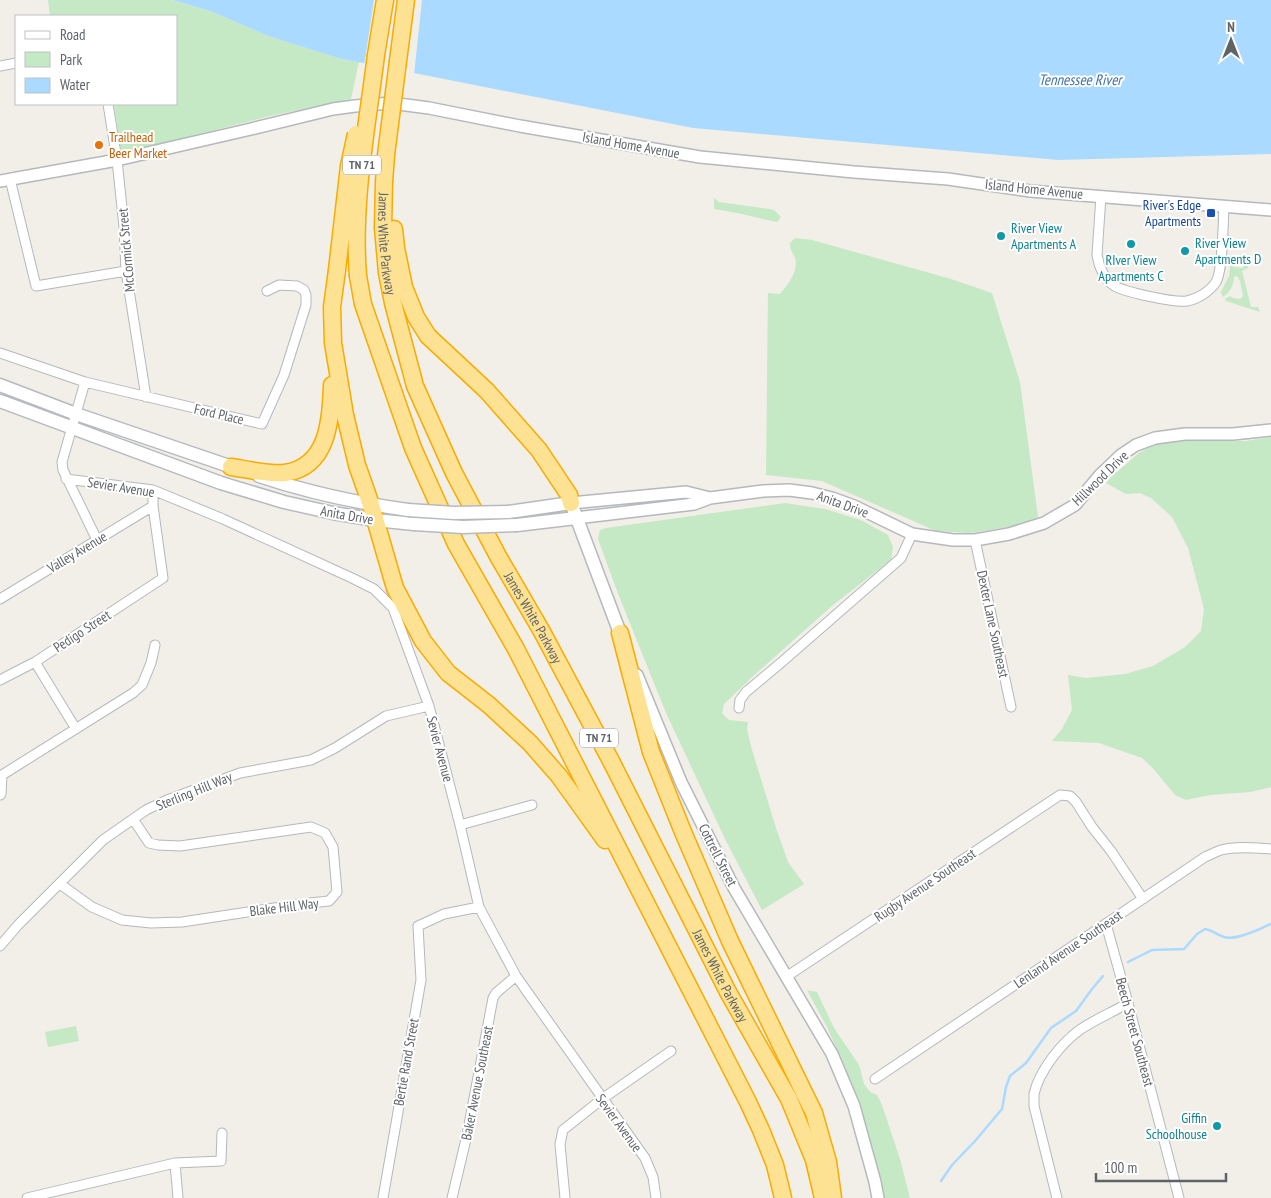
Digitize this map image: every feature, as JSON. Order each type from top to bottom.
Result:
[{"type":"highway","name":"James White Parkway","points":[[385,0],[359,185],[358,276],[363,304],[413,448],[456,544],[516,649],[748,1102],[775,1165],[783,1198]]},
{"type":"highway","name":"James White Parkway","points":[[406,0],[384,182],[393,207],[396,248],[394,272],[398,322],[415,386],[454,473],[611,761],[728,992],[789,1099],[814,1160],[824,1198]]},
{"type":"highway","points":[[231,467],[285,473],[304,467],[318,453],[328,429],[331,408],[332,307],[349,166],[363,100],[376,55]]},
{"type":"highway","points":[[394,272],[416,317],[428,336],[487,392],[539,450],[569,495],[574,510]]},
{"type":"highway","points":[[333,343],[344,415],[357,465],[396,588],[423,640],[448,672],[489,705],[530,743],[559,776],[637,885]]},
{"type":"highway","points":[[620,633],[651,752],[730,941],[814,1113],[828,1162],[833,1198]]},
{"type":"main road","name":"Anita Drive","points":[[0,385],[76,414],[231,467],[373,513],[414,524],[463,526],[517,525],[574,510]]},
{"type":"main road","name":"Anita Drive","points":[[0,401],[220,483],[284,502],[333,513],[373,513],[408,510],[454,513],[574,510]]},
{"type":"main road","name":"Cottrell Street","points":[[574,510],[620,633]]},
{"type":"street","points":[[0,66],[15,63]]},
{"type":"street","name":"Island Home Avenue","points":[[5,180],[117,160],[333,109],[391,103],[429,108],[520,126],[700,157],[854,172],[942,178],[1030,191],[1271,210]]},
{"type":"street","name":"McCormick Street","points":[[108,105],[117,160],[124,227],[126,271],[146,397]]},
{"type":"street","points":[[5,180],[36,286],[126,271]]},
{"type":"street","points":[[1101,196],[1097,255],[1106,278],[1121,289],[1175,301],[1196,298],[1216,281],[1220,265],[1224,206]]},
{"type":"street","name":"Ford Place","points":[[0,353],[85,382],[262,424],[284,375],[306,305],[304,290],[297,286],[279,285],[267,291]]},
{"type":"street","name":"Sevier Avenue","points":[[85,382],[62,462],[66,479],[97,540]]},
{"type":"street","name":"Hillwood Drive","points":[[912,534],[953,540],[975,540],[1009,534],[1044,523],[1067,510],[1074,505],[1100,475],[1136,444],[1156,438],[1185,434],[1233,434],[1271,430]]},
{"type":"street","name":"Sevier Avenue","points":[[66,479],[153,490],[232,523],[352,578],[374,589],[393,608],[429,706],[479,907],[516,976],[645,1158],[656,1198]]},
{"type":"street","points":[[153,490],[153,506]]},
{"type":"street","name":"Anita Drive","points":[[574,510],[686,492],[710,498],[789,490],[832,498],[854,506],[912,534]]},
{"type":"street","name":"Valley Avenue","points":[[0,598],[153,506]]},
{"type":"street","name":"Pedigo Street","points":[[0,680],[35,662],[163,578],[153,506]]},
{"type":"street","points":[[739,708],[740,700],[746,692],[901,558],[912,534]]},
{"type":"street","name":"Dexter Lane Southeast","points":[[975,540],[1011,708]]},
{"type":"street","name":"Cottrell Street","points":[[620,633],[682,782],[734,888],[832,1054],[854,1106],[878,1198]]},
{"type":"street","points":[[0,795],[2,794],[1,774],[76,729],[133,693],[142,685],[151,663],[155,645]]},
{"type":"street","points":[[35,662],[76,729]]},
{"type":"street","name":"Sterling Hill Way","points":[[0,946],[18,925],[103,840],[146,810],[167,800],[240,773],[311,760],[335,748],[386,716],[429,706]]},
{"type":"street","name":"Rugby Avenue Southeast","points":[[786,977],[1060,795],[1070,796],[1076,802],[1143,899]]},
{"type":"street","points":[[460,825],[532,805]]},
{"type":"street","name":"Blake Hill Way","points":[[60,884],[92,907],[122,920],[151,923],[182,922],[329,901],[337,892],[333,847],[325,833],[311,827],[180,846],[165,846],[149,843],[133,820]]},
{"type":"street","name":"Lenland Avenue Southeast","points":[[875,1079],[1205,857],[1220,850],[1234,848],[1271,849]]},
{"type":"street","name":"Bertie Rand Street","points":[[383,1198],[421,980],[418,926],[444,914],[479,907]]},
{"type":"street","name":"Beech Street Southeast","points":[[1106,924],[1179,1198]]},
{"type":"street","name":"Baker Avenue Southeast","points":[[452,1198],[468,1135],[493,998],[496,993],[516,976]]},
{"type":"street","points":[[1058,1198],[1034,1106],[1034,1095],[1039,1081],[1058,1051],[1069,1038],[1128,1003]]},
{"type":"street","points":[[565,1198],[560,1144],[563,1130],[602,1098],[671,1052]]},
{"type":"street","points":[[27,1198],[175,1163],[221,1161],[222,1133]]},
{"type":"street","points":[[175,1163],[178,1198]]},
{"type":"green space","points":[[48,0],[171,0],[210,11],[268,36],[338,58],[359,62],[351,99],[270,116],[121,152],[114,105],[178,105],[178,15],[50,15]]},
{"type":"green space","points":[[714,198],[719,202],[774,210],[781,217],[777,222],[714,209]]},
{"type":"green space","points":[[795,238],[812,240],[951,279],[992,293],[1020,382],[1038,517],[1019,525],[970,533],[936,531],[822,481],[766,475],[768,293],[780,294],[792,277],[796,263],[790,243]]},
{"type":"green space","points":[[1231,260],[1233,267],[1243,268],[1244,262],[1247,262],[1248,268],[1242,271],[1251,307],[1258,307],[1260,312],[1226,301],[1225,299],[1230,296],[1240,299],[1243,296],[1240,281],[1236,276],[1230,291],[1223,297],[1221,292],[1229,276]]},
{"type":"green space","points":[[1271,437],[1271,787],[1251,792],[1210,795],[1186,800],[1175,795],[1142,758],[1099,743],[1052,741],[1062,729],[1072,710],[1068,675],[1086,678],[1125,674],[1153,666],[1185,647],[1201,631],[1204,609],[1188,548],[1172,517],[1151,498],[1140,493],[1126,494],[1106,483],[1139,453],[1155,443],[1174,441],[1246,441]]},
{"type":"green space","points":[[785,503],[825,509],[861,520],[888,535],[893,547],[891,560],[833,605],[724,704],[722,713],[729,720],[748,722],[747,729],[752,750],[777,831],[788,862],[804,884],[762,910],[726,841],[666,713],[598,539],[600,530],[606,528]]},
{"type":"green space","points":[[807,990],[817,992],[834,1028],[859,1065],[864,1084],[870,1092],[877,1095],[882,1105],[900,1159],[910,1198],[884,1198],[870,1141],[845,1067],[827,1027]]},
{"type":"green space","points":[[76,1026],[79,1041],[48,1047],[45,1032]]},
{"type":"water","name":"Tennessee River","points":[[172,0],[1271,0],[1271,154],[1059,160],[693,128],[338,58],[268,36],[210,11]]},
{"type":"pier","points":[[374,0],[422,0],[414,75],[364,66]]},
{"type":"waterway","points":[[1128,962],[1152,950],[1184,949],[1197,934],[1205,929],[1229,938],[1248,934],[1271,924]]},
{"type":"waterway","points":[[941,1181],[952,1165],[1002,1109],[1010,1076],[1026,1063],[1051,1028],[1076,1011],[1103,976]]},
{"type":"place","name":"Trailhead Beer Market","points":[[99,145]]},
{"type":"place","name":"River's Edge Apartments","points":[[1211,213]]},
{"type":"place","name":"River View Apartments A","points":[[1001,236]]},
{"type":"place","name":"RIver View Apartments C","points":[[1131,244]]},
{"type":"place","name":"River View Apartments D","points":[[1185,251]]},
{"type":"place","name":"Giffin Schoolhouse","points":[[1217,1126]]}]
